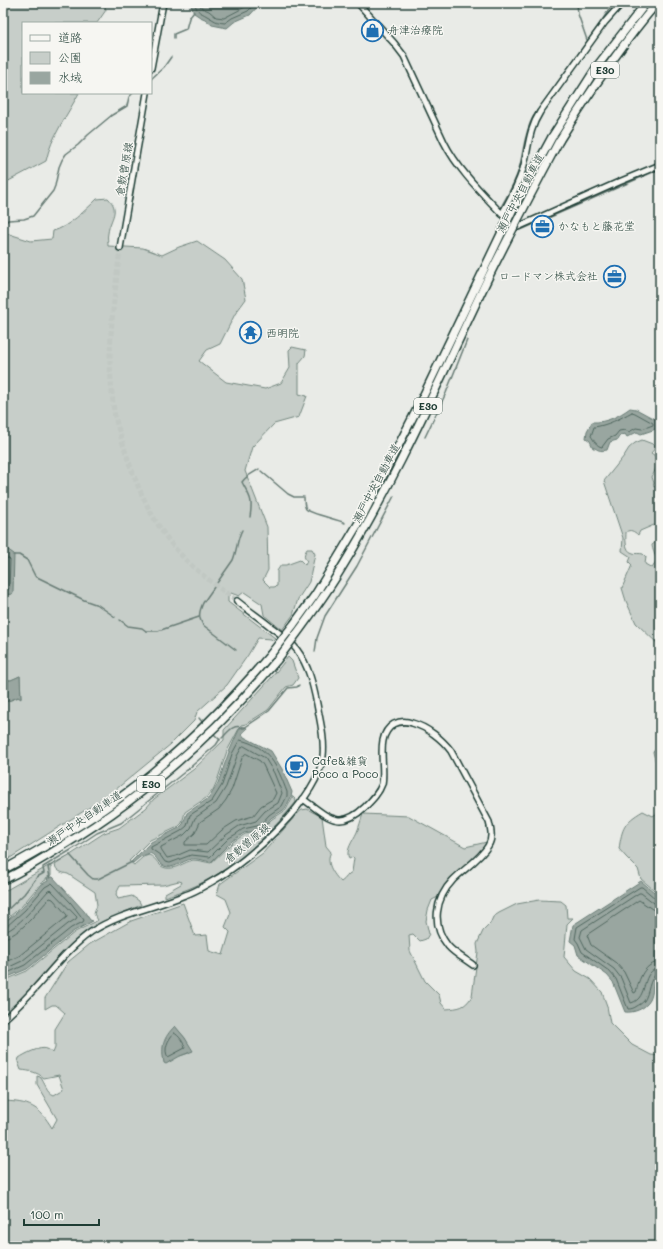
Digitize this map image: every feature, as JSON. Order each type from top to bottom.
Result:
[{"type":"highway","name":"瀬戸中央自動車道","points":[[3,870],[76,828],[106,808],[150,774],[193,737],[219,712],[270,655],[294,624],[315,594],[361,519],[418,407],[513,209],[552,137],[598,66],[646,3]]},
{"type":"highway","name":"瀬戸中央自動車道","points":[[3,880],[82,835],[151,785],[194,748],[225,718],[277,660],[322,600],[380,502],[411,442],[498,258],[559,141],[605,71],[657,3]]},
{"type":"street","points":[[152,63],[163,3]]},
{"type":"street","points":[[358,3],[404,56],[444,142],[456,162],[502,214],[518,227],[660,165]]},
{"type":"street","points":[[502,214],[524,168],[532,127],[540,112],[605,22],[622,3]]},
{"type":"street","name":"倉敷曽原線","points":[[120,248],[147,94]]},
{"type":"street","name":"倉敷曽原線","points":[[3,1020],[77,943],[90,933],[101,926],[128,914],[185,896],[214,881],[237,865],[273,835],[283,824],[303,799],[317,776],[323,756],[323,737],[310,673],[302,656],[288,640],[237,601]]},
{"type":"street","points":[[303,799],[328,817],[336,820],[343,820],[357,815],[380,790],[383,775],[384,735],[392,725],[405,721],[422,726],[440,739],[451,751],[491,830],[489,845],[448,886],[439,901],[438,929],[443,939],[450,948],[473,965]]},
{"type":"green space","points":[[3,3],[104,3],[106,10],[98,22],[22,22],[22,94],[78,94],[56,134],[48,152],[46,161],[3,184]]},
{"type":"green space","points":[[108,198],[114,207],[114,215],[109,228],[108,246],[143,248],[162,255],[197,241],[225,260],[242,279],[246,299],[235,314],[220,344],[207,350],[199,361],[226,382],[265,389],[281,383],[290,368],[289,350],[292,347],[306,350],[305,356],[299,363],[299,394],[307,396],[299,417],[274,424],[252,447],[245,471],[267,527],[268,570],[263,580],[270,587],[277,586],[277,571],[281,565],[286,565],[300,560],[305,565],[307,561],[304,555],[307,549],[312,549],[315,554],[309,582],[298,599],[293,615],[282,630],[264,615],[262,604],[244,592],[239,596],[231,593],[228,597],[228,602],[275,638],[273,641],[271,639],[258,638],[227,685],[197,712],[194,721],[171,744],[109,795],[7,860],[3,860],[3,703],[19,697],[21,698],[20,676],[11,680],[5,680],[3,683],[3,595],[12,594],[7,553],[3,555],[3,232],[31,241],[52,239],[53,231],[70,222],[97,199]]},
{"type":"green space","points":[[642,440],[655,445],[656,447],[651,453],[658,458],[657,466],[652,477],[654,483],[653,486],[660,489],[660,532],[654,525],[640,531],[638,535],[635,532],[628,531],[626,532],[626,544],[630,552],[643,554],[646,557],[645,564],[652,568],[656,562],[656,559],[652,545],[660,539],[660,646],[636,623],[626,601],[622,588],[632,565],[629,562],[631,557],[622,551],[623,538],[604,481],[629,448]]},
{"type":"green space","points":[[288,657],[292,661],[298,678],[293,685],[286,687],[268,710],[246,724],[241,725],[227,751],[213,790],[206,798],[185,812],[182,823],[178,827],[150,840],[129,861],[134,865],[143,857],[149,855],[152,856],[161,866],[166,868],[176,867],[193,860],[211,863],[233,842],[245,834],[260,831],[272,819],[286,810],[293,796],[296,802],[273,828],[247,852],[219,873],[204,882],[165,897],[165,893],[182,882],[179,881],[163,885],[120,886],[116,894],[118,899],[132,896],[139,901],[141,905],[116,916],[83,934],[57,958],[22,998],[3,1016],[3,981],[27,971],[75,932],[98,920],[94,914],[97,905],[95,892],[68,874],[57,869],[55,865],[104,833],[119,828],[194,769],[224,740],[224,730]]},
{"type":"green space","points":[[660,744],[660,767],[656,763],[653,752]]},
{"type":"green space","points":[[307,809],[322,817],[326,846],[331,852],[329,856],[329,864],[341,882],[352,872],[354,858],[349,859],[348,852],[363,814],[409,816],[465,847],[487,842],[481,851],[450,879],[438,897],[432,900],[426,921],[429,934],[426,939],[420,941],[413,934],[409,935],[410,951],[425,981],[439,995],[441,1003],[446,1009],[461,1007],[467,1003],[472,996],[478,952],[477,944],[483,931],[490,924],[493,917],[517,904],[539,900],[561,901],[566,905],[567,918],[573,918],[567,924],[564,957],[576,971],[590,979],[602,992],[607,1006],[610,1023],[632,1045],[651,1055],[660,1056],[660,1246],[3,1246],[3,1101],[27,1104],[38,1110],[52,1128],[57,1119],[37,1085],[37,1076],[42,1079],[49,1092],[54,1095],[64,1089],[59,1075],[44,1078],[39,1074],[21,1070],[18,1062],[19,1058],[37,1049],[44,1048],[53,1053],[55,1048],[55,1029],[65,1013],[56,1005],[52,1005],[45,1009],[45,998],[68,962],[90,944],[131,921],[183,903],[195,936],[207,935],[209,951],[223,955],[230,932],[225,927],[231,912],[226,899],[217,894],[220,884],[263,853],[302,810]],"holes":[[[175,1027],[185,1038],[189,1053],[180,1056]]]},
{"type":"green space","points":[[643,811],[653,816],[660,811],[660,895],[641,879],[638,869],[619,849],[621,836],[625,826]]},
{"type":"green space","points":[[50,865],[51,875],[41,883],[21,907],[3,922],[3,892]]},
{"type":"water","points":[[190,3],[261,3],[250,15],[234,22],[227,28],[212,25],[194,13]]},
{"type":"water","points":[[630,408],[636,409],[660,422],[660,427],[641,434],[637,432],[627,437],[625,434],[620,435],[617,440],[610,442],[607,450],[598,450],[593,448],[590,441],[586,438],[587,431],[592,422],[612,418]]},
{"type":"water","points":[[7,549],[14,554],[13,592],[12,594],[3,595],[3,555],[7,553]]},
{"type":"water","points":[[20,676],[21,699],[18,697],[3,703],[3,683],[5,680],[11,680]]},
{"type":"water","points":[[243,726],[247,728],[242,734],[244,737],[271,751],[282,769],[292,792],[285,809],[271,818],[263,828],[244,833],[232,841],[211,862],[191,859],[171,867],[167,867],[160,864],[155,856],[150,853],[140,857],[133,863],[131,862],[151,842],[179,828],[183,824],[187,813],[209,798],[218,783],[237,734]]},
{"type":"water","points":[[53,877],[84,911],[90,920],[93,921],[74,931],[27,969],[3,979],[3,924],[23,907],[42,884],[48,881],[47,878]]},
{"type":"water","points":[[641,881],[660,897],[660,976],[655,982],[648,1003],[639,1010],[625,1012],[613,982],[607,975],[578,955],[575,945],[570,941],[573,925]]},
{"type":"water","points":[[175,1026],[193,1051],[166,1064],[164,1063],[163,1057],[165,1038]]},
{"type":"waterway","points":[[577,3],[578,14],[587,40]]},
{"type":"waterway","points":[[500,209],[517,174],[526,136],[533,117],[615,3]]},
{"type":"waterway","points":[[174,38],[174,34],[186,29],[189,18],[194,12]]},
{"type":"waterway","points":[[152,78],[164,67],[171,57]]},
{"type":"waterway","points":[[3,225],[8,220],[24,219],[33,216],[53,191],[59,167],[66,154],[112,115],[127,106],[129,97],[132,94]]},
{"type":"waterway","points":[[523,229],[660,169]]},
{"type":"waterway","points":[[425,437],[446,393],[467,340]]},
{"type":"waterway","points":[[250,517],[250,498],[242,482],[259,469]]},
{"type":"waterway","points":[[261,471],[288,494],[294,497],[303,497]]},
{"type":"waterway","points":[[315,652],[317,638],[325,616],[357,566],[394,496]]},
{"type":"waterway","points":[[304,497],[305,506],[308,511],[345,523]]},
{"type":"waterway","points":[[236,650],[203,625],[200,619],[200,614],[203,603],[233,560],[242,530]]},
{"type":"waterway","points":[[13,555],[19,555],[27,560],[35,576],[84,600],[98,605],[115,617]]},
{"type":"waterway","points":[[120,620],[128,626],[142,628],[146,631],[158,631],[199,617]]},
{"type":"waterway","points":[[244,728],[269,711],[288,688],[297,687],[299,685]]},
{"type":"waterway","points":[[199,718],[203,723]]},
{"type":"waterway","points":[[222,738],[234,727],[243,728]]},
{"type":"waterway","points":[[213,733],[220,740]]},
{"type":"waterway","points":[[43,867],[97,833],[121,823],[187,770],[216,745],[220,739]]},
{"type":"waterway","points":[[50,878],[48,867],[70,855],[93,879],[98,879],[132,862]]},
{"type":"waterway","points":[[3,914],[24,894],[37,877],[44,873],[43,868]]},
{"type":"tunnel","points":[[120,248],[112,320],[110,363],[115,417],[126,454],[146,504],[164,534],[187,561],[205,577],[237,601]]},
{"type":"place","name":"舟津治療院","points":[[373,30]]},
{"type":"place","name":"かなもと藤花堂","points":[[542,226]]},
{"type":"place","name":"ロードマン株式会社","points":[[614,276]]},
{"type":"place","name":"西明院","points":[[251,333]]},
{"type":"place","name":"Cafe&雑貨 Poco a Poco","points":[[297,767]]}]
